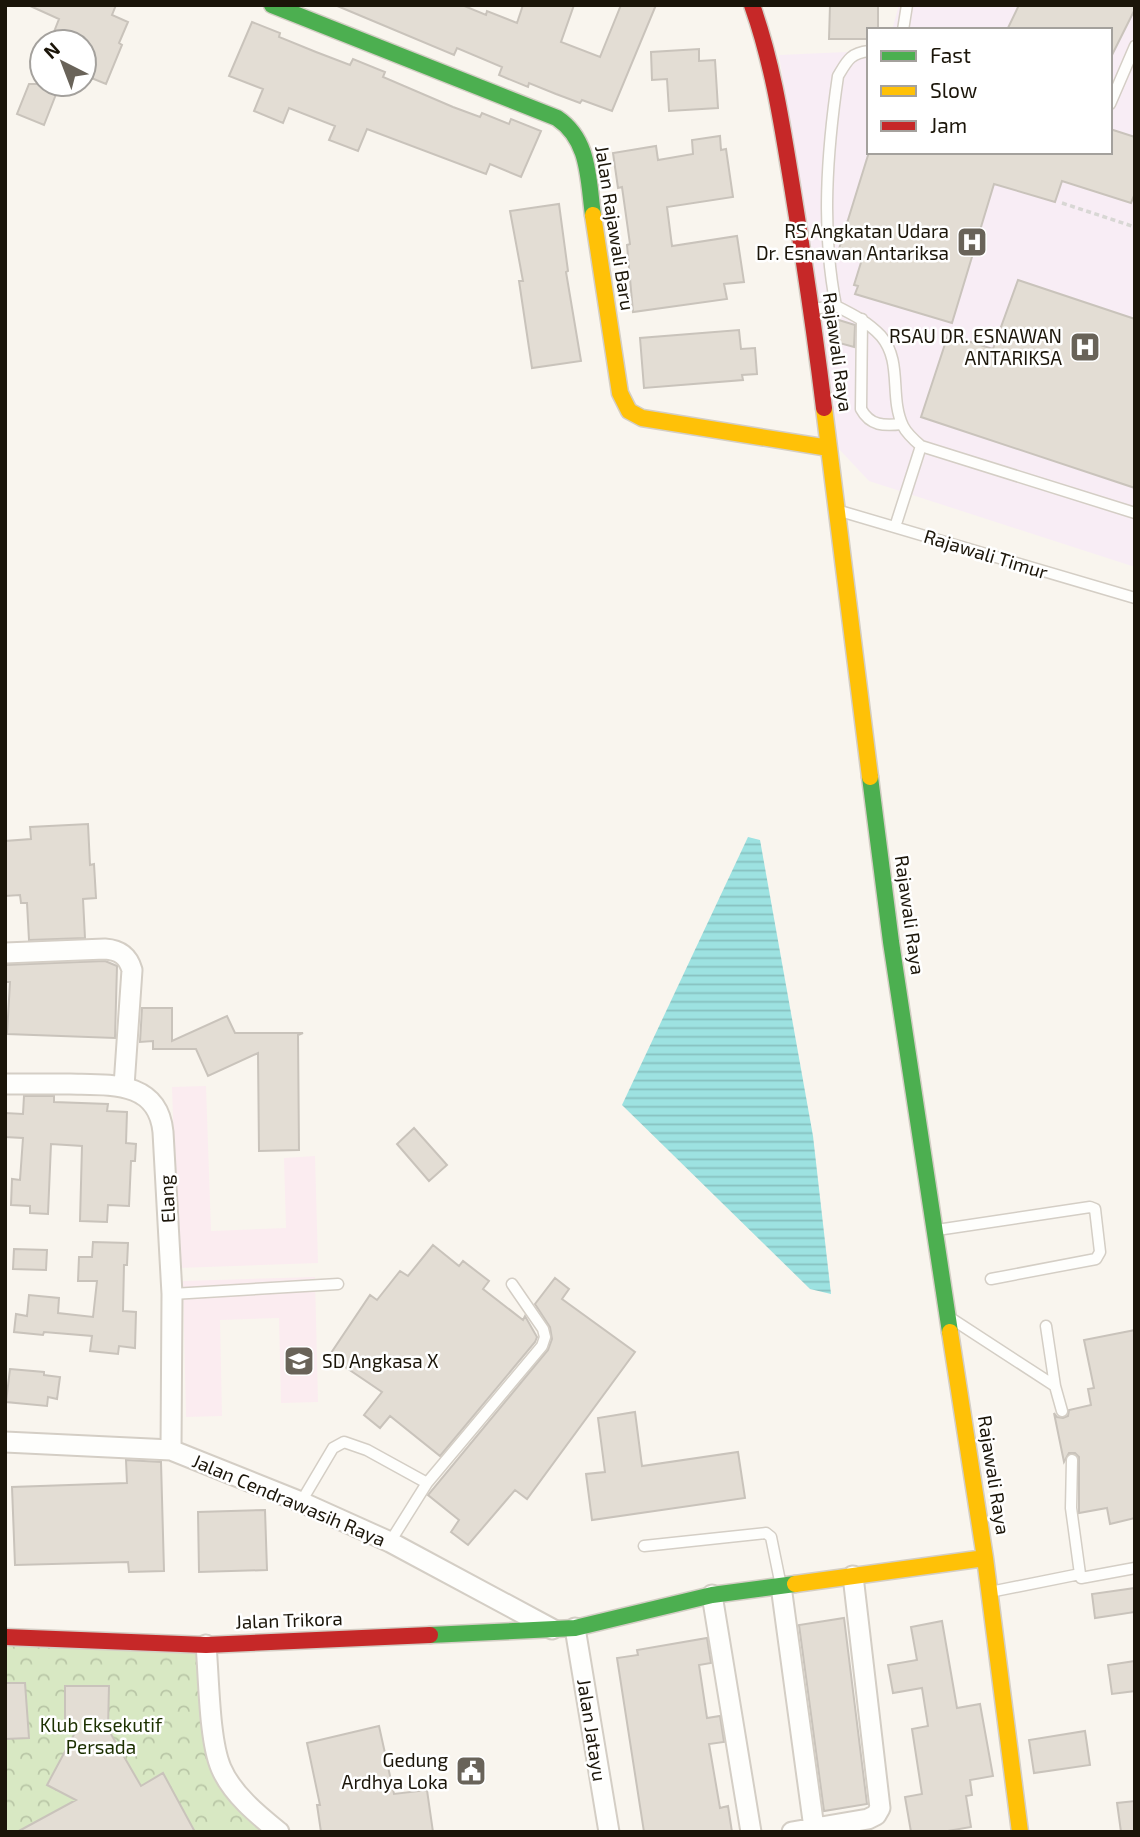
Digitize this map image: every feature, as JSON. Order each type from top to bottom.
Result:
[{"type":"street","name":"Jalan Rajawali Baru","points":[[272,5],[551,115],[573,131],[581,141],[584,153],[620,393],[629,411],[642,418],[829,448]]},
{"type":"street","name":"Rajawali Raya","points":[[752,5],[763,36],[781,118],[811,309],[891,942],[985,1558],[1020,1832]]},
{"type":"street","points":[[5,953],[105,949],[120,952],[132,970],[124,1086],[5,1084]]},
{"type":"street","name":"Elang","points":[[124,1086],[135,1090],[153,1104],[162,1122],[172,1294],[171,1450]]},
{"type":"street","name":"Jalan Cendrawasih Raya","points":[[5,1442],[171,1450],[301,1502],[390,1542],[553,1630]]},
{"type":"street","name":"Jalan Trikora","points":[[5,1637],[206,1645],[553,1630],[575,1628],[712,1595],[985,1558]]},
{"type":"street","points":[[792,1832],[868,1819],[876,1815],[880,1808],[853,1576]]},
{"type":"street","points":[[781,1586],[814,1828]]},
{"type":"street","points":[[712,1595],[751,1832]]},
{"type":"street","name":"Jalan Jatayu","points":[[575,1628],[609,1832]]},
{"type":"street","points":[[206,1645],[216,1753],[222,1770],[234,1790],[279,1832]]},
{"type":"lane","points":[[903,28],[907,5]]},
{"type":"lane","points":[[1112,99],[1135,46]]},
{"type":"lane","points":[[836,306],[828,259],[827,193],[836,91],[838,76],[847,62],[857,53],[867,51]]},
{"type":"lane","points":[[811,309],[836,306],[862,319],[882,337],[893,363],[902,424],[908,435],[921,446],[1135,513]]},
{"type":"lane","points":[[862,319],[861,409],[866,419],[875,424],[902,424]]},
{"type":"lane","points":[[895,527],[921,446]]},
{"type":"lane","name":"Rajawali Timur","points":[[838,510],[1135,598]]},
{"type":"lane","points":[[937,1230],[1090,1207],[1095,1209],[1100,1252],[1096,1259],[991,1279]]},
{"type":"lane","points":[[172,1294],[338,1284]]},
{"type":"lane","points":[[390,1542],[427,1483],[542,1346],[545,1337],[543,1329],[512,1284]]},
{"type":"lane","points":[[948,1317],[1055,1386]]},
{"type":"lane","points":[[1046,1326],[1055,1386],[1062,1411]]},
{"type":"lane","points":[[301,1502],[333,1448],[344,1442],[367,1450],[427,1483]]},
{"type":"lane","points":[[1072,1460],[1071,1508],[1081,1578],[1135,1568]]},
{"type":"lane","points":[[644,1546],[766,1533],[771,1537],[781,1586]]},
{"type":"lane","points":[[989,1592],[1080,1574]]},
{"type":"path","points":[[1062,203],[1135,227]]},
{"type":"shaded area","name":"RS Angkatan Udara Dr. Esnawan Antariksa","points":[[899,5],[1135,5],[1135,567],[869,481],[838,448],[779,55],[867,51],[867,154],[1112,154],[1112,28],[893,28]]},
{"type":"shaded area","points":[[206,1086],[211,1231],[286,1228],[284,1158],[315,1156],[318,1263],[178,1268],[172,1087]]},
{"type":"shaded area","name":"SD Angkasa X","points":[[315,1277],[318,1402],[281,1403],[279,1318],[220,1320],[222,1416],[186,1417],[183,1281]]},
{"type":"green space","name":"Klub Eksekutif Persada","points":[[5,1639],[206,1645],[222,1771],[279,1832],[5,1832]]},
{"type":"water","points":[[748,837],[760,840],[813,1136],[831,1294],[810,1289],[622,1105]]},
{"type":"building","points":[[28,5],[116,5],[112,15],[128,22],[106,84],[98,81],[98,28],[55,28],[59,19]]},
{"type":"building","points":[[335,5],[462,5],[517,23],[523,5],[574,5],[561,42],[600,57],[621,5],[656,5],[612,111],[582,100],[580,103],[529,83],[528,87],[499,75],[502,67],[457,48],[454,55]]},
{"type":"building","points":[[830,5],[878,5],[878,28],[867,28],[867,39],[829,39]]},
{"type":"building","points":[[1019,5],[1135,5],[1112,55],[1112,28],[1008,28]]},
{"type":"building","points":[[252,22],[280,33],[279,37],[350,65],[353,59],[385,72],[383,77],[453,107],[480,117],[482,113],[509,124],[511,119],[541,131],[521,177],[490,164],[486,174],[367,129],[358,151],[329,140],[335,126],[289,108],[283,123],[254,111],[263,89],[229,76]]},
{"type":"building","points":[[699,49],[699,61],[715,60],[718,108],[669,111],[667,79],[652,80],[651,52]]},
{"type":"building","points":[[28,86],[28,98],[55,98],[44,125],[17,114]]},
{"type":"building","points":[[1112,130],[1135,137],[1135,193],[1131,203],[1062,181],[1055,202],[994,184],[952,323],[855,294],[858,286],[854,285],[863,256],[839,249],[868,154],[1112,154]]},
{"type":"building","points":[[720,136],[721,150],[726,149],[733,197],[667,207],[672,246],[737,236],[744,282],[724,284],[727,299],[633,312],[627,245],[630,244],[622,187],[618,188],[613,153],[656,146],[658,160],[693,154],[692,140]]},
{"type":"building","points":[[559,204],[566,272],[581,361],[532,368],[519,281],[523,281],[510,211]]},
{"type":"building","points":[[1018,280],[1135,319],[1135,488],[921,417],[948,335],[993,349]]},
{"type":"building","points":[[829,317],[855,325],[854,347],[832,341]]},
{"type":"building","points":[[739,330],[741,349],[755,348],[757,374],[742,375],[743,380],[644,388],[640,338]]},
{"type":"building","points":[[88,824],[90,865],[94,864],[96,898],[83,899],[85,938],[29,940],[27,903],[21,903],[20,895],[5,896],[5,841],[31,839],[30,827]]},
{"type":"building","points":[[105,961],[117,966],[115,1038],[7,1034],[10,982],[5,982],[5,965]]},
{"type":"building","points":[[142,1008],[172,1008],[172,1041],[227,1016],[235,1033],[303,1033],[298,1035],[299,1150],[259,1151],[258,1053],[208,1076],[196,1049],[153,1049],[153,1041],[140,1042]]},
{"type":"building","points":[[24,1096],[54,1096],[54,1102],[108,1104],[107,1111],[127,1112],[126,1143],[136,1144],[135,1161],[131,1161],[129,1206],[108,1205],[107,1222],[80,1221],[82,1146],[51,1144],[48,1214],[30,1213],[30,1206],[11,1205],[12,1179],[20,1180],[23,1138],[5,1137],[5,1113],[23,1114]]},
{"type":"building","points":[[414,1128],[447,1165],[429,1181],[397,1144]]},
{"type":"building","points":[[93,1242],[128,1243],[127,1265],[124,1265],[123,1311],[136,1312],[135,1348],[119,1346],[118,1354],[90,1351],[92,1336],[14,1332],[16,1314],[27,1316],[29,1295],[59,1298],[58,1313],[93,1317],[97,1281],[78,1281],[79,1257],[92,1257]]},
{"type":"building","points":[[433,1245],[459,1266],[463,1261],[489,1281],[483,1289],[523,1320],[525,1316],[537,1337],[440,1456],[390,1416],[380,1428],[364,1415],[382,1392],[329,1356],[370,1295],[377,1300],[400,1271],[408,1276]]},
{"type":"building","points":[[14,1249],[47,1250],[46,1270],[13,1269]]},
{"type":"building","points":[[555,1278],[569,1289],[562,1299],[635,1352],[527,1499],[515,1490],[468,1545],[451,1532],[459,1520],[428,1495],[548,1350],[552,1339],[550,1327],[535,1304]]},
{"type":"building","points":[[1135,1330],[1135,1518],[1110,1524],[1107,1508],[1079,1513],[1079,1457],[1075,1453],[1069,1453],[1064,1462],[1054,1413],[1063,1418],[1068,1416],[1069,1410],[1091,1405],[1088,1389],[1094,1388],[1084,1340]]},
{"type":"building","points":[[10,1369],[44,1372],[44,1375],[60,1377],[57,1399],[48,1397],[47,1406],[6,1402]]},
{"type":"building","points":[[635,1412],[642,1466],[738,1452],[745,1498],[592,1520],[586,1474],[605,1472],[598,1418]]},
{"type":"building","points":[[126,1460],[161,1462],[164,1571],[129,1572],[128,1562],[15,1565],[12,1487],[127,1483]]},
{"type":"building","points":[[265,1510],[267,1570],[199,1572],[198,1512]]},
{"type":"building","points":[[1135,1588],[1135,1612],[1095,1618],[1092,1594]]},
{"type":"building","points":[[844,1618],[867,1804],[824,1811],[799,1625]]},
{"type":"building","points":[[942,1621],[957,1708],[980,1704],[993,1776],[970,1780],[972,1795],[966,1796],[971,1827],[942,1832],[911,1832],[905,1797],[922,1794],[912,1729],[928,1726],[922,1688],[893,1693],[888,1665],[917,1660],[911,1627]]},
{"type":"building","points":[[707,1638],[711,1663],[699,1665],[707,1718],[720,1716],[724,1742],[709,1744],[720,1808],[728,1806],[732,1832],[644,1832],[617,1658],[638,1655],[637,1650]]},
{"type":"building","points":[[1135,1661],[1135,1691],[1112,1694],[1108,1665]]},
{"type":"building","points":[[5,1683],[25,1683],[29,1738],[5,1739]]},
{"type":"building","points":[[65,1686],[109,1686],[108,1729],[141,1786],[163,1773],[195,1832],[17,1832],[76,1800],[47,1785],[77,1729],[65,1729]]},
{"type":"building","points":[[379,1726],[394,1794],[427,1790],[433,1832],[321,1832],[317,1805],[320,1805],[307,1743]]},
{"type":"building","points":[[1085,1731],[1090,1765],[1034,1773],[1029,1740]]},
{"type":"building","points":[[1135,1801],[1135,1832],[1121,1832],[1117,1803]]},
{"type":"traffic: fast","points":[[272,5],[557,118],[568,127],[582,149],[593,215]]},
{"type":"traffic: fast","points":[[870,777],[891,942],[950,1332]]},
{"type":"traffic: fast","points":[[430,1635],[575,1628],[712,1595],[795,1584]]},
{"type":"traffic: slow","points":[[593,215],[620,393],[629,411],[642,418],[829,448]]},
{"type":"traffic: slow","points":[[824,408],[870,777]]},
{"type":"traffic: slow","points":[[950,1332],[985,1558],[1020,1832]]},
{"type":"traffic: slow","points":[[795,1584],[985,1558]]},
{"type":"traffic: jam","points":[[752,5],[766,50],[780,117],[824,408]]},
{"type":"traffic: jam","points":[[5,1637],[206,1645],[430,1635]]},
{"type":"place","name":"RS Angkatan Udara Dr. Esnawan Antariksa","points":[[972,242]]},
{"type":"place","name":"RSAU DR. ESNAWAN ANTARIKSA","points":[[1085,347]]},
{"type":"place","name":"SD Angkasa X","points":[[299,1361]]},
{"type":"place","name":"Gedung Ardhya Loka","points":[[471,1771]]}]
